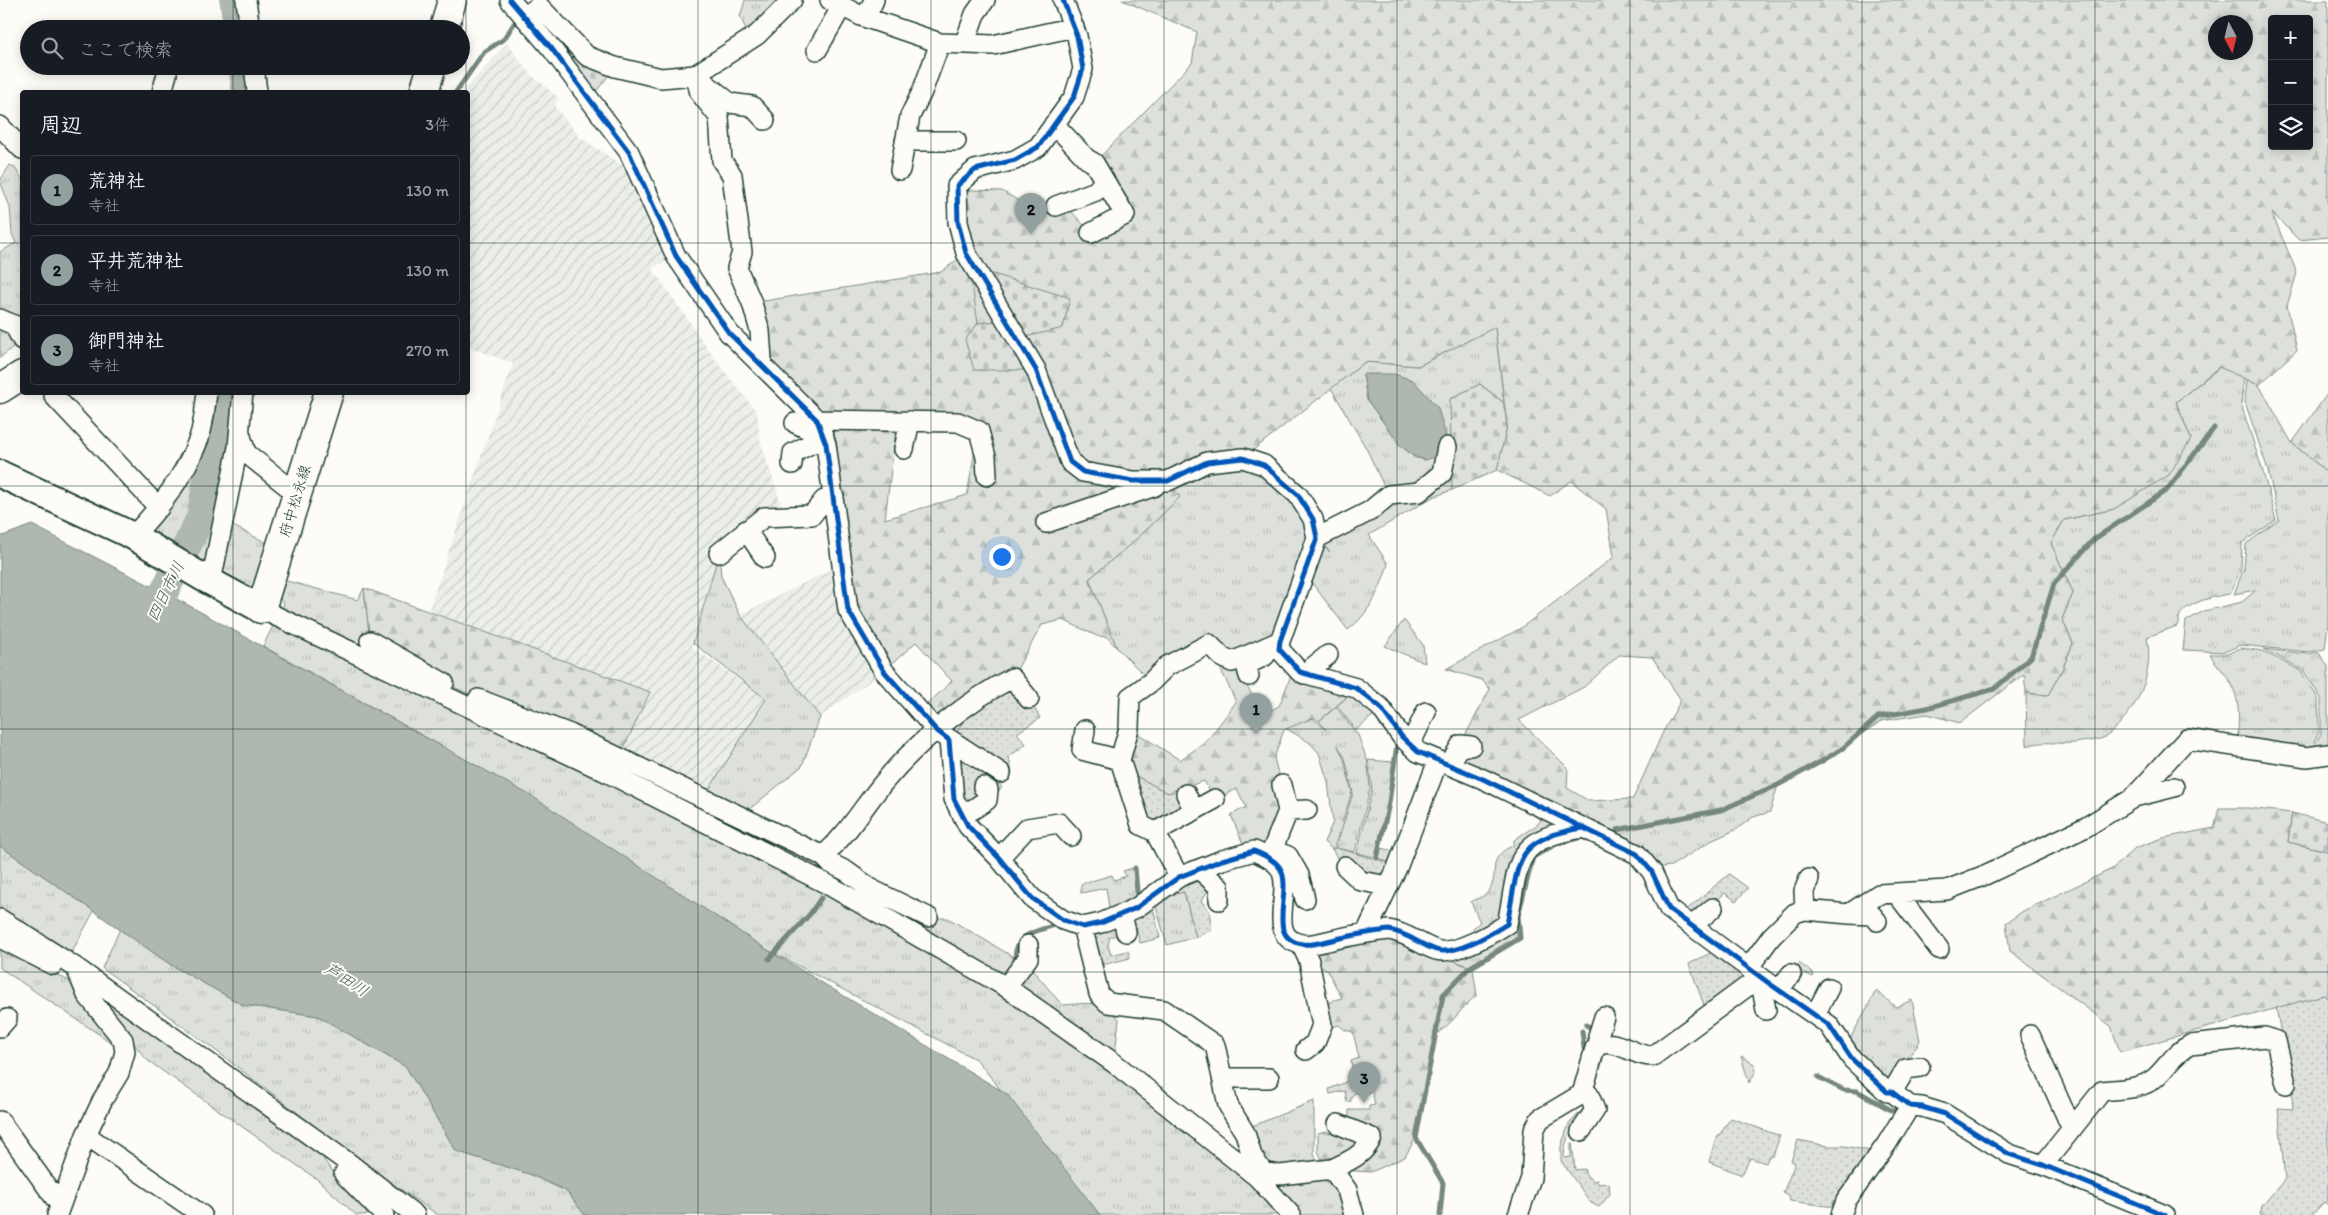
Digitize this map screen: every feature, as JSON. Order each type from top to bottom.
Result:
[{"type":"main road","points":[[446,20],[452,0]]},
{"type":"main road","points":[[425,90],[429,75]]},
{"type":"main road","points":[[0,389],[20,375]]},
{"type":"main road","name":"府中松永線","points":[[261,609],[328,395]]},
{"type":"street","points":[[246,0],[249,20]]},
{"type":"street","points":[[510,0],[552,50],[629,152],[676,256],[730,333],[817,420],[824,437],[834,497],[848,610],[884,671],[941,734],[949,740],[954,799],[968,826],[999,858],[1032,898],[1063,920],[1082,926],[1101,923],[1124,923],[1136,908],[1179,877],[1254,851],[1288,856],[1299,876],[1305,899]]},
{"type":"street","points":[[524,17],[539,6],[587,56],[615,67],[660,78],[701,65],[757,35],[792,0]]},
{"type":"street","points":[[866,17],[874,0]]},
{"type":"street","points":[[966,42],[975,14],[986,0]]},
{"type":"street","points":[[1063,0],[1074,26],[1083,69],[1074,97],[1038,147],[1015,160],[975,170],[957,186],[958,222],[966,253],[1036,370],[1070,462],[1083,472],[1133,481],[1168,481]]},
{"type":"street","points":[[817,50],[836,3],[866,17],[940,43],[993,44],[1074,26]]},
{"type":"street","points":[[900,170],[910,116],[922,92],[940,43]]},
{"type":"street","points":[[701,65],[709,97],[727,112]]},
{"type":"street","points":[[701,65],[730,103],[752,106],[765,120]]},
{"type":"street","points":[[701,65],[700,93],[719,117],[722,162],[732,175],[742,252],[738,268],[752,303],[760,331],[762,359],[759,362]]},
{"type":"street","points":[[163,90],[168,75]]},
{"type":"street","points":[[255,75],[257,90]]},
{"type":"street","points":[[1054,124],[1087,159],[1094,163],[1125,215],[1092,233]]},
{"type":"street","points":[[0,126],[20,147]]},
{"type":"street","points":[[905,141],[956,141]]},
{"type":"street","points":[[1056,206],[1096,191],[1104,180]]},
{"type":"street","points":[[133,536],[159,508],[184,472],[200,437],[207,395]]},
{"type":"street","points":[[206,580],[240,431],[243,395]]},
{"type":"street","points":[[54,396],[159,508]]},
{"type":"street","points":[[817,420],[958,422],[978,431],[986,457],[986,476]]},
{"type":"street","points":[[904,449],[910,421]]},
{"type":"street","points":[[795,423],[824,437]]},
{"type":"street","points":[[240,431],[246,454],[297,494]]},
{"type":"street","points":[[792,464],[793,453],[824,437]]},
{"type":"street","points":[[1317,538],[1370,511],[1389,495],[1419,492],[1442,473],[1447,447]]},
{"type":"street","points":[[1046,523],[1168,481],[1186,470],[1209,461],[1243,458],[1264,464],[1298,495],[1313,519],[1317,538],[1280,645],[1246,665],[1249,676]]},
{"type":"street","points":[[0,474],[133,536],[206,580],[261,609],[485,709],[825,883],[1006,987],[1114,1063],[1260,1174],[1280,1175],[1332,1169],[1356,1158],[1367,1148],[1372,1138],[1338,1124]]},
{"type":"street","points":[[719,553],[764,517],[812,514],[824,500],[834,497]]},
{"type":"street","points":[[746,530],[765,558]]},
{"type":"street","points":[[370,641],[438,679],[485,709],[570,734],[823,856],[830,863],[846,871],[873,890],[928,917]]},
{"type":"street","points":[[1179,877],[1155,832],[1141,825],[1120,760],[1129,728],[1130,696],[1151,682],[1166,666],[1208,644],[1223,658],[1232,662],[1280,645]]},
{"type":"street","points":[[1280,645],[1293,667],[1304,674],[1356,688],[1380,707],[1410,745],[1418,752],[1483,778],[1637,854],[1660,872],[1669,909],[1829,1025],[1852,1059],[1888,1092],[1892,1092],[1910,1106],[1922,1107],[1945,1114],[2010,1154],[2043,1165],[2165,1215]]},
{"type":"street","points":[[1304,674],[1328,655]]},
{"type":"street","points":[[823,856],[837,844],[885,781],[941,734],[984,693],[1012,678],[1029,699]]},
{"type":"street","points":[[1410,745],[1426,712]]},
{"type":"street","points":[[1085,730],[1082,750],[1120,760]]},
{"type":"street","points":[[941,734],[1001,773]]},
{"type":"street","points":[[1849,914],[1879,894],[1948,890],[2086,827],[2132,798],[2187,739],[2307,757],[2328,754]]},
{"type":"street","points":[[1366,933],[1388,886],[1400,839],[1444,763],[1461,745],[1472,746]]},
{"type":"street","points":[[1271,854],[1288,811],[1282,785]]},
{"type":"street","points":[[959,810],[972,810],[987,800],[988,790],[983,787]]},
{"type":"street","points":[[2132,798],[2174,787]]},
{"type":"street","points":[[1186,794],[1194,811]]},
{"type":"street","points":[[1155,832],[1215,799]]},
{"type":"street","points":[[1288,811],[1307,810]]},
{"type":"street","points":[[999,858],[1027,828],[1059,824],[1071,836]]},
{"type":"street","points":[[1271,854],[1280,868],[1284,892],[1280,925],[1286,937],[1301,944],[1389,930],[1401,932],[1437,950],[1448,951],[1487,936],[1507,924],[1521,858],[1533,843],[1544,836],[1583,828]]},
{"type":"street","points":[[1981,876],[1994,878],[2021,864]]},
{"type":"street","points":[[1345,866],[1361,881],[1388,886]]},
{"type":"street","points":[[1199,869],[1219,887],[1219,900]]},
{"type":"street","points":[[1809,879],[1804,891],[1809,903]]},
{"type":"street","points":[[1897,894],[1921,902],[1948,903]]},
{"type":"street","points":[[1897,894],[1939,950]]},
{"type":"street","points":[[1809,903],[1849,914],[1872,915],[1877,921]]},
{"type":"street","points":[[1582,1094],[1595,1048],[1600,1044],[1612,1043],[1644,1056],[1653,1056],[1755,972],[1771,937],[1788,919],[1809,903]]},
{"type":"street","points":[[1692,926],[1713,908]]},
{"type":"street","points":[[0,919],[75,967],[350,1164],[415,1215]]},
{"type":"street","points":[[1082,926],[1099,994],[1108,1002],[1164,1010],[1224,1051],[1222,1078],[1228,1105],[1245,1133],[1260,1174],[1291,1215]]},
{"type":"street","points":[[0,938],[62,970],[75,967]]},
{"type":"street","points":[[1301,944],[1309,962],[1323,1033],[1306,1050]]},
{"type":"street","points":[[1006,987],[1031,956]]},
{"type":"street","points":[[59,1210],[86,1134],[103,1099],[119,1073],[125,1052],[122,1040],[88,994],[75,967]]},
{"type":"street","points":[[1755,972],[1766,1010]]},
{"type":"street","points":[[1779,990],[1791,974]]},
{"type":"street","points":[[1815,1015],[1829,988]]},
{"type":"street","points":[[1600,1044],[1598,1036],[1604,1017]]},
{"type":"street","points":[[2030,1035],[2072,1129]]},
{"type":"street","points":[[2043,1165],[2102,1091],[2133,1088],[2154,1079],[2180,1050],[2190,1045],[2265,1037],[2276,1041],[2286,1084]]},
{"type":"street","points":[[1892,1092],[1906,1069],[1920,1067]]},
{"type":"street","points":[[1222,1078],[1269,1078]]},
{"type":"street","points":[[1518,1215],[1531,1178],[1534,1130],[1540,1119],[1582,1094],[1589,1095],[1595,1110],[1581,1130]]},
{"type":"street","points":[[1841,1215],[1846,1201],[1886,1145],[1910,1106]]},
{"type":"street","points":[[0,1121],[59,1210]]},
{"type":"street","points":[[86,1134],[202,1215]]},
{"type":"street","points":[[350,1164],[344,1174],[384,1215]]},
{"type":"street","points":[[1332,1169],[1346,1190],[1354,1215]]},
{"type":"shaded area","points":[[507,43],[531,75],[558,97],[555,107],[580,137],[641,178],[676,256],[652,268],[715,359],[757,412],[760,440],[785,516],[719,553],[692,647],[766,698],[703,799],[619,758],[649,692],[428,612],[513,363],[470,348],[470,90],[465,90]]},
{"type":"shaded area","points":[[842,564],[884,671],[820,717],[740,615]]},
{"type":"green space","points":[[223,0],[247,0],[249,20],[226,20]]},
{"type":"green space","points":[[745,0],[783,0],[751,39],[740,17]]},
{"type":"green space","points":[[1122,0],[2328,0],[2328,237],[2299,240],[2272,213],[2297,273],[2287,306],[2297,350],[2259,385],[2219,367],[2176,402],[2191,439],[2169,475],[2114,509],[2064,520],[2051,543],[2073,593],[2062,619],[2073,643],[2062,670],[2048,695],[2026,693],[2024,674],[1960,723],[1927,714],[1881,721],[1820,762],[1778,785],[1721,810],[1607,833],[1452,760],[1490,689],[1482,680],[1446,669],[1521,628],[1614,557],[1606,509],[1571,481],[1550,496],[1497,470],[1507,426],[1495,327],[1418,366],[1365,362],[1243,458],[1168,481],[1180,497],[1140,536],[1089,579],[1117,648],[1107,637],[1097,636],[1063,620],[1042,625],[1012,678],[936,730],[920,711],[952,681],[916,642],[884,671],[848,610],[826,444],[767,370],[752,303],[941,272],[966,253],[963,201],[968,190],[1002,191],[1019,201],[1070,210],[1091,233],[1125,215],[1094,163],[1192,63],[1197,32]],"holes":[[[967,254],[977,269],[1035,370],[965,341],[978,323]],[[897,421],[980,422],[967,495],[885,519]],[[1619,655],[1652,657],[1681,700],[1663,732],[1633,799],[1589,801],[1567,788],[1568,768],[1519,720],[1584,687]]]},
{"type":"green space","points":[[539,6],[615,67],[589,101],[524,17]]},
{"type":"green space","points":[[233,75],[255,75],[257,90],[236,90]]},
{"type":"green space","points":[[10,165],[20,175],[20,319],[14,320],[0,314],[0,252],[16,243],[12,234],[10,207],[0,181]]},
{"type":"green space","points":[[970,255],[1006,320],[978,323],[973,304]]},
{"type":"green space","points":[[977,269],[1070,298],[1063,328],[1017,339],[1036,370],[974,370],[965,340],[978,323],[1006,320]]},
{"type":"green space","points":[[0,327],[6,330],[14,346],[0,358]]},
{"type":"green space","points":[[1495,327],[1504,403],[1480,384],[1451,399],[1452,490],[1433,497],[1369,535],[1388,564],[1368,609],[1348,630],[1308,578],[1321,545],[1330,552],[1317,538],[1388,495],[1366,448],[1331,388],[1365,362],[1418,366]],"holes":[[[1363,374],[1426,460],[1414,457],[1400,445],[1367,400]]]},
{"type":"green space","points":[[2220,367],[2244,378],[2241,404],[2276,520],[2242,543],[2241,569],[2230,594],[2196,603],[2184,610],[2180,615],[2177,626],[2147,637],[2149,660],[2140,693],[2129,713],[2111,733],[2091,741],[2040,743],[2027,746],[2026,693],[2048,695],[2062,670],[2073,643],[2062,619],[2073,593],[2051,543],[2064,520],[2114,509],[2191,439],[2176,402]]},
{"type":"green space","points":[[2247,379],[2259,385],[2292,443],[2328,473],[2328,624],[2325,649],[2308,652],[2241,645],[2224,652],[2183,650],[2186,621],[2204,611],[2242,602],[2256,590],[2234,594],[2244,568],[2246,544],[2279,520],[2268,470],[2245,402]]},
{"type":"green space","points":[[1480,384],[1504,403],[1507,426],[1497,470],[1452,490],[1450,399]]},
{"type":"green space","points":[[2328,393],[2328,473],[2292,443]]},
{"type":"green space","points":[[206,395],[243,395],[223,521],[269,544],[254,592],[133,536],[184,472]]},
{"type":"green space","points":[[1243,458],[1298,495],[1317,538],[1280,641],[1232,662],[1208,644],[1151,682],[1117,648],[1089,579],[1140,536],[1179,498],[1168,481]]},
{"type":"green space","points":[[719,553],[721,576],[740,615],[820,717],[802,766],[740,817],[830,863],[819,879],[1006,987],[1175,1112],[1286,1215],[1100,1215],[977,1060],[766,949],[530,796],[263,646],[284,604],[275,592],[279,579],[358,600],[364,588],[370,641],[703,799],[766,699],[693,643]]},
{"type":"green space","points":[[364,588],[650,692],[619,758],[488,703],[437,679],[370,641]]},
{"type":"green space","points":[[1404,620],[1423,645],[1425,663],[1385,646]]},
{"type":"green space","points":[[1209,644],[1232,662],[1264,714],[1279,706],[1292,673],[1350,694],[1319,721],[1314,717],[1284,730],[1274,758],[1288,811],[1274,844],[1247,853],[1231,815],[1246,807],[1237,789],[1215,799],[1204,781],[1168,793],[1132,774],[1129,728],[1180,760],[1207,741],[1236,702]]},
{"type":"green space","points":[[2241,648],[2263,651],[2301,671],[2318,698],[2319,733],[2308,751],[2237,744],[2239,716],[2237,698],[2230,682],[2210,654],[2227,654]]},
{"type":"green space","points":[[2264,649],[2308,654],[2318,652],[2328,666],[2328,743],[2320,752],[2310,752],[2321,734],[2321,698],[2303,670]]},
{"type":"green space","points":[[1012,685],[1025,708],[1033,706],[1040,718],[1017,733],[1026,744],[1009,757],[1012,773],[965,745],[955,735],[967,714]]},
{"type":"green space","points":[[1350,694],[1376,713],[1356,730],[1337,706]]},
{"type":"green space","points":[[1336,707],[1358,735],[1368,763],[1370,789],[1355,852],[1336,848],[1353,793],[1345,758],[1338,746],[1344,759],[1352,792],[1334,848],[1332,849],[1324,842],[1333,822],[1328,782],[1319,753],[1309,742],[1285,728],[1313,718],[1326,730],[1319,721]]},
{"type":"green space","points":[[953,749],[977,765],[1002,787],[998,792],[992,783],[983,798],[968,806],[958,788]]},
{"type":"green space","points":[[1368,760],[1393,762],[1387,806],[1375,857],[1357,853],[1372,789]]},
{"type":"green space","points":[[1132,774],[1168,793],[1187,786],[1188,804],[1151,827]]},
{"type":"green space","points":[[1778,785],[1770,812],[1753,817],[1737,829],[1711,841],[1671,866],[1654,868],[1607,833],[1721,810]]},
{"type":"green space","points":[[2219,808],[2248,808],[2292,813],[2288,842],[2328,851],[2328,999],[2324,995],[2120,1052],[2111,1026],[2010,951],[2006,923],[2023,911],[2112,869],[2135,848],[2163,838],[2214,828]]},
{"type":"green space","points":[[2292,813],[2328,822],[2328,851],[2288,842]]},
{"type":"green space","points":[[1545,814],[1570,826],[1537,834],[1504,923],[1477,938],[1473,928],[1480,922],[1471,902],[1488,892],[1494,879],[1496,861],[1499,856],[1514,845],[1514,840],[1538,824]]},
{"type":"green space","points":[[1555,842],[1532,855],[1516,917],[1517,936],[1468,966],[1440,955],[1491,940],[1525,857]]},
{"type":"green space","points":[[0,846],[94,911],[72,952],[0,908]]},
{"type":"green space","points":[[1336,848],[1394,864],[1385,882],[1339,861],[1332,849]]},
{"type":"green space","points":[[1381,848],[1399,852],[1394,864],[1379,859]]},
{"type":"green space","points":[[1133,868],[1137,902],[1110,913],[1106,888],[1081,893],[1081,884],[1112,875],[1114,880],[1126,876],[1123,871]]},
{"type":"green space","points":[[833,870],[920,918],[948,918],[1020,961],[1006,980],[829,878]]},
{"type":"green space","points":[[1729,874],[1748,888],[1736,901],[1725,893],[1694,921],[1683,913]]},
{"type":"green space","points":[[1179,877],[1214,882],[1201,901],[1209,910],[1212,930],[1196,937],[1184,892],[1171,895],[1166,887]]},
{"type":"green space","points":[[1184,892],[1196,937],[1167,945],[1153,896]]},
{"type":"green space","points":[[1153,907],[1160,938],[1140,943],[1135,924],[1128,925],[1126,918]]},
{"type":"green space","points":[[1121,920],[1123,933],[1110,937],[1108,945],[1111,955],[1128,951],[1130,958],[1102,965],[1104,975],[1099,976],[1088,929]]},
{"type":"green space","points":[[120,929],[171,965],[243,1005],[318,1016],[406,1067],[456,1151],[529,1174],[566,1191],[585,1215],[438,1215],[374,1171],[211,1047],[102,968]]},
{"type":"green space","points":[[1397,936],[1473,969],[1477,995],[1436,1034],[1416,1137],[1405,1157],[1371,1172],[1339,1170],[1372,1147],[1349,1123],[1349,1110],[1369,1110],[1369,1106],[1375,1105],[1372,1092],[1355,1093],[1351,1097],[1351,1101],[1347,1102],[1345,1091],[1330,1094],[1329,1089],[1344,1083],[1356,1073],[1357,1069],[1352,1067],[1351,1061],[1359,1058],[1353,1032],[1345,1030],[1339,1025],[1329,1028],[1324,1006],[1342,998],[1327,970],[1314,961],[1316,949]]},
{"type":"green space","points":[[0,946],[73,983],[115,1045],[0,968]]},
{"type":"green space","points":[[1716,950],[1746,978],[1705,1008],[1689,964]]},
{"type":"green space","points":[[1799,963],[1814,974],[1813,977],[1804,973],[1798,984],[1793,983],[1792,970]]},
{"type":"green space","points":[[1031,968],[1062,1005],[1086,1003],[1100,1005],[1113,1012],[1119,1019],[1115,1054],[1016,986]]},
{"type":"green space","points":[[1876,991],[1896,1007],[1912,1000],[1920,1041],[1891,1081],[1877,1074],[1853,1052],[1856,1047],[1850,1039]]},
{"type":"green space","points":[[100,992],[317,1147],[326,1163],[368,1215],[356,1215],[318,1180],[147,1060],[97,998]]},
{"type":"green space","points":[[2324,995],[2328,999],[2328,1205],[2324,1202],[2312,1215],[2260,1215],[2262,1206],[2285,1179],[2278,1108],[2293,1109],[2291,1084],[2276,1008]]},
{"type":"green space","points":[[1741,1056],[1754,1064],[1756,1071],[1749,1083]]},
{"type":"green space","points":[[1314,1101],[1314,1153],[1320,1168],[1266,1166],[1245,1129]]},
{"type":"green space","points":[[1584,1108],[1587,1111],[1578,1121],[1568,1138],[1564,1158],[1571,1157],[1572,1142],[1575,1170],[1585,1169],[1585,1174],[1593,1181],[1597,1180],[1598,1184],[1609,1183],[1610,1194],[1599,1207],[1591,1203],[1561,1161],[1561,1146],[1569,1124]]},
{"type":"green space","points":[[1731,1118],[1780,1136],[1773,1156],[1769,1156],[1766,1163],[1750,1158],[1742,1175],[1709,1162],[1715,1141]]},
{"type":"green space","points":[[1325,1131],[1339,1135],[1349,1133],[1365,1145],[1324,1164],[1318,1151],[1318,1133]]},
{"type":"green space","points":[[1798,1140],[1876,1152],[1834,1207],[1790,1201],[1789,1195],[1783,1193],[1795,1163],[1791,1161]]},
{"type":"green space","points":[[1332,1176],[1349,1215],[1299,1215],[1275,1185],[1277,1179]]},
{"type":"water","points":[[1363,374],[1394,374],[1413,380],[1438,408],[1446,436],[1439,455],[1426,460],[1415,457],[1400,445],[1367,400]]},
{"type":"water","name":"芦田川","points":[[32,525],[188,605],[533,797],[766,949],[1007,1094],[1100,1215],[585,1215],[566,1191],[529,1174],[456,1151],[406,1067],[318,1016],[243,1005],[171,965],[0,846],[0,537]]},
{"type":"waterway","name":"四日市川","points":[[234,0],[237,20]]},
{"type":"waterway","points":[[470,72],[484,52],[504,39],[519,16]]},
{"type":"waterway","name":"四日市川","points":[[244,75],[246,90]]},
{"type":"waterway","points":[[457,90],[468,75]]},
{"type":"waterway","name":"四日市川","points":[[147,627],[201,517],[216,428],[218,395]]},
{"type":"waterway","points":[[1617,830],[1721,810],[1778,785],[1824,760],[1843,748],[1878,717],[1927,708],[1994,689],[2031,657],[2054,584],[2093,540],[2167,490],[2214,428]]},
{"type":"waterway","points":[[1377,858],[1389,803],[1397,744]]},
{"type":"waterway","points":[[1440,1215],[1443,1183],[1416,1138],[1443,995],[1468,969],[1520,938],[1518,916],[1533,857],[1556,844],[1578,838]]},
{"type":"waterway","points":[[1135,868],[1138,902]]},
{"type":"waterway","points":[[769,959],[810,914],[821,898]]},
{"type":"waterway","points":[[1015,958],[1016,950],[1022,939],[1033,932],[1052,926]]},
{"type":"waterway","points":[[1586,1025],[1595,1030]]},
{"type":"waterway","points":[[1582,1031],[1585,1056]]},
{"type":"waterway","points":[[1818,1077],[1844,1090],[1857,1091],[1891,1110],[1900,1110]]},
{"type":"cycle path","points":[[510,0],[552,49],[629,152],[676,256],[729,333],[817,420],[826,444],[848,610],[884,671],[936,730],[949,740],[954,799],[968,826],[999,858],[1032,898],[1063,920],[1083,927],[1101,923],[1136,908],[1179,877],[1222,860],[1254,851],[1272,860],[1280,868],[1284,889],[1282,923],[1284,933],[1291,940],[1302,944],[1311,944],[1389,930],[1436,950],[1452,950],[1472,943],[1507,924],[1518,869],[1523,857],[1531,847],[1543,839],[1583,828]]},
{"type":"cycle path","points":[[1063,0],[1077,36],[1083,69],[1074,97],[1038,147],[1015,160],[975,170],[957,186],[958,222],[966,253],[1036,370],[1070,462],[1083,472],[1133,481],[1168,481],[1207,462],[1243,458],[1264,465],[1298,495],[1313,519],[1317,538],[1280,641],[1279,649],[1300,672],[1356,688],[1380,707],[1402,737],[1418,752],[1483,779],[1637,854],[1652,872],[1669,909],[1829,1025],[1852,1059],[1887,1092],[1892,1092],[1910,1106],[1922,1107],[1945,1114],[2009,1154],[2043,1165],[2165,1215]]},
{"type":"place","name":"平井荒神社","points":[[1031,234]]},
{"type":"place","name":"荒神社","points":[[1256,734]]},
{"type":"place","name":"御門神社","points":[[1364,1103]]}]
